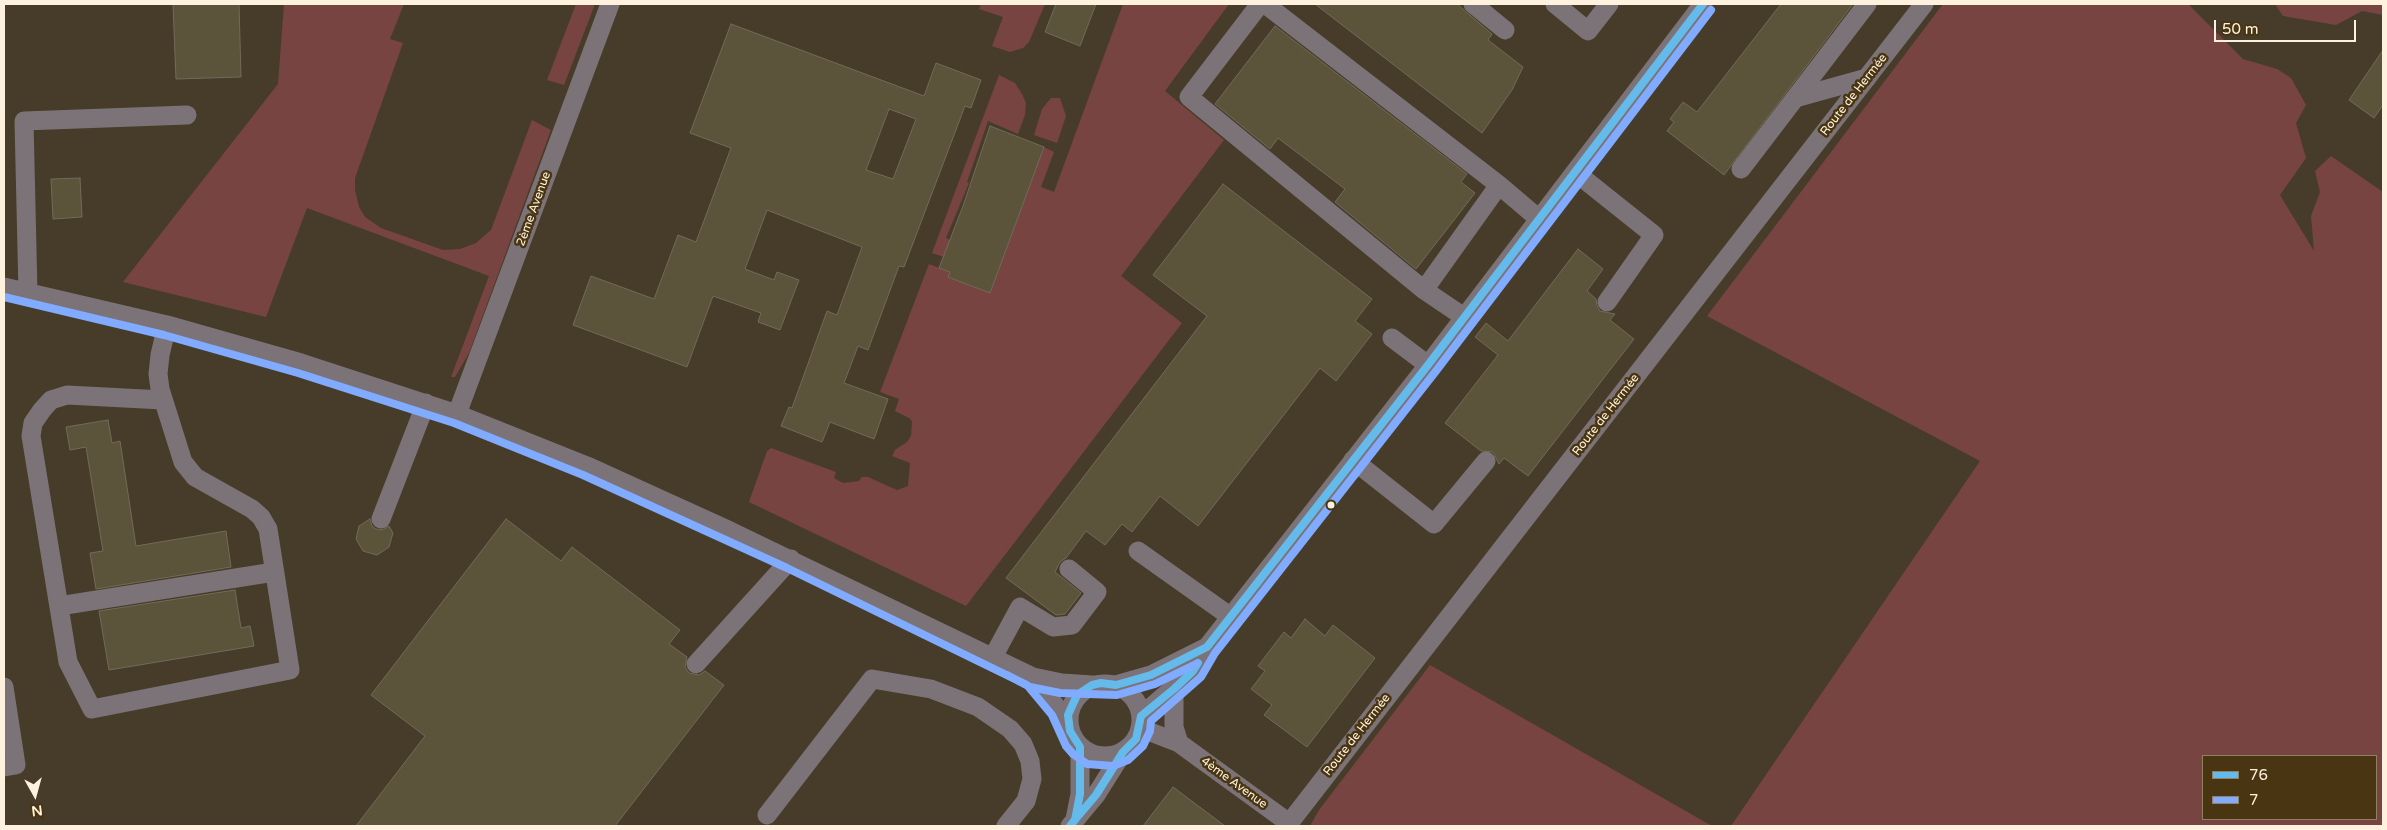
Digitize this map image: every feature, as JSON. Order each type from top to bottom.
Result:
[{"type":"street","name":"2ème Avenue","points":[[457,414],[610,4]]},
{"type":"street","points":[[1260,4],[1190,97],[1424,290],[1464,317]]},
{"type":"street","points":[[1265,4],[1500,185],[1539,219]]},
{"type":"street","points":[[1473,4],[1505,30]]},
{"type":"street","points":[[1555,4],[1588,31],[1609,4]]},
{"type":"street","points":[[1141,722],[1193,671],[1207,647],[1428,364],[1703,4]]},
{"type":"street","points":[[1741,169],[1867,4]]},
{"type":"street","name":"Route de Hermée","points":[[1288,825],[1924,4]]},
{"type":"street","points":[[1795,98],[1867,78]]},
{"type":"street","points":[[28,293],[24,121],[187,115]]},
{"type":"street","points":[[1575,172],[1654,235],[1606,302]]},
{"type":"street","points":[[1424,290],[1500,185]]},
{"type":"street","points":[[4,288],[167,325],[301,363],[457,414],[587,466],[791,559],[1033,677],[1062,683],[1116,685],[1151,675],[1207,647]]},
{"type":"street","points":[[164,400],[67,395],[52,400],[42,410],[33,424],[31,436],[68,662],[92,709],[290,670],[268,529],[260,516],[195,477],[183,462],[158,374],[167,325]]},
{"type":"street","points":[[1392,338],[1428,364]]},
{"type":"street","points":[[381,519],[426,403]]},
{"type":"street","points":[[1353,460],[1434,524],[1486,461]]},
{"type":"street","points":[[1138,551],[1231,617]]},
{"type":"street","points":[[696,664],[791,559]]},
{"type":"street","points":[[993,657],[1020,607],[1053,627],[1072,625],[1097,592],[1069,569]]},
{"type":"street","points":[[59,606],[274,572]]},
{"type":"street","points":[[1033,677],[1068,722]]},
{"type":"street","points":[[767,815],[872,679],[931,689],[978,707],[1010,729],[1023,744],[1030,762],[1032,780],[1026,801],[1006,826]]},
{"type":"street","points":[[1092,685],[1078,695],[1070,708],[1068,722],[1070,731],[1080,747],[1090,754],[1112,756],[1123,752]]},
{"type":"street","points":[[1072,823],[1096,795],[1123,752],[1136,739],[1141,722],[1138,704],[1130,694],[1116,685]]},
{"type":"street","points":[[4,687],[16,765],[4,767]]},
{"type":"street","points":[[1174,689],[1174,727],[1179,743]]},
{"type":"street","name":"4ème Avenue","points":[[1141,722],[1179,743],[1288,825]]},
{"type":"street","points":[[1072,823],[1080,794],[1080,747]]},
{"type":"shaded area","points":[[284,4],[404,4],[390,39],[403,43],[355,178],[355,190],[359,207],[365,217],[381,228],[443,250],[460,249],[476,243],[491,230],[532,120],[551,130],[469,353],[455,377],[451,377],[489,276],[307,208],[266,317],[123,282],[278,84]]},
{"type":"shaded area","points":[[576,4],[595,4],[564,85],[547,80]]},
{"type":"shaded area","points":[[981,4],[1045,4],[1029,42],[1023,48],[1010,52],[992,46],[1003,17],[979,9]]},
{"type":"shaded area","points":[[1123,4],[1229,4],[1165,91],[1224,140],[1121,276],[1182,323],[966,606],[749,502],[767,451],[771,448],[836,472],[834,478],[843,483],[859,481],[862,477],[868,477],[897,490],[908,486],[910,463],[892,456],[895,450],[907,442],[911,436],[912,421],[895,411],[899,399],[880,392],[929,264],[950,272],[948,277],[990,293],[1044,147],[1054,152],[1041,187],[1054,192]]},
{"type":"shaded area","points":[[1943,4],[2188,4],[2243,59],[2277,69],[2291,78],[2306,105],[2296,123],[2306,158],[2280,195],[2314,251],[2311,216],[2320,192],[2315,171],[2331,156],[2383,192],[2383,826],[1731,826],[1980,461],[1707,316]]},
{"type":"shaded area","points":[[2275,4],[2383,4],[2383,15],[2362,11],[2336,25],[2283,16]]},
{"type":"shaded area","points":[[999,75],[1015,83],[1026,103],[1025,115],[1018,134],[988,121],[967,182],[969,183],[946,238],[962,245],[956,261],[932,253]]},
{"type":"shaded area","points":[[1051,98],[1060,98],[1066,116],[1057,143],[1034,135],[1042,109]]},
{"type":"shaded area","points":[[1430,665],[1712,826],[1310,826],[1319,810]]},
{"type":"building","points":[[173,4],[239,4],[241,77],[176,79]]},
{"type":"building","points":[[1056,4],[1096,4],[1080,46],[1045,32]]},
{"type":"building","points":[[1315,4],[1457,4],[1492,34],[1488,40],[1523,67],[1512,90],[1482,133]]},
{"type":"building","points":[[1781,4],[1853,4],[1724,175],[1667,131],[1674,122],[1670,119],[1683,102],[1697,112]]},
{"type":"building","points":[[731,24],[924,96],[936,63],[981,80],[971,108],[965,106],[904,267],[899,266],[868,350],[858,346],[844,383],[888,399],[874,439],[830,422],[822,442],[781,426],[789,407],[792,408],[827,311],[837,315],[862,247],[767,210],[745,269],[774,280],[777,272],[799,280],[780,330],[758,322],[761,313],[713,296],[687,367],[573,325],[591,276],[654,299],[678,235],[696,242],[731,148],[690,133]],"holes":[[[889,109],[916,119],[893,179],[866,170]]]},
{"type":"building","points":[[1275,26],[1467,174],[1461,182],[1475,193],[1416,269],[1335,202],[1345,189],[1278,138],[1270,149],[1215,104]]},
{"type":"building","points":[[2383,50],[2383,105],[2374,118],[2349,100]]},
{"type":"building","points":[[990,126],[1044,147],[990,293],[948,277],[950,272],[939,268],[963,206]]},
{"type":"building","points":[[80,178],[82,217],[53,219],[51,179]]},
{"type":"building","points":[[1223,184],[1372,299],[1355,321],[1372,334],[1336,381],[1320,368],[1198,526],[1160,496],[1132,532],[1122,524],[1105,545],[1086,531],[1066,558],[1060,562],[1055,572],[1081,593],[1065,614],[1056,615],[1006,578],[1207,316],[1153,275]]},
{"type":"building","points":[[1578,249],[1603,269],[1587,291],[1596,299],[1600,311],[1615,314],[1610,320],[1634,339],[1528,476],[1504,458],[1499,464],[1493,452],[1481,451],[1445,423],[1498,355],[1475,337],[1486,323],[1508,341]]},
{"type":"building","points":[[108,420],[112,443],[120,441],[136,546],[226,531],[231,567],[96,589],[90,553],[103,551],[86,447],[70,450],[66,427]]},
{"type":"building","points":[[370,519],[372,526],[376,529],[383,530],[389,526],[393,533],[389,547],[377,555],[363,551],[356,539],[359,526]]},
{"type":"building","points":[[506,519],[561,561],[572,547],[680,630],[669,644],[687,657],[685,667],[689,673],[699,675],[705,671],[724,685],[615,826],[356,826],[425,736],[371,695]]},
{"type":"building","points":[[235,590],[241,628],[250,626],[254,646],[109,670],[99,611]]},
{"type":"building","points":[[1305,619],[1325,636],[1333,625],[1375,658],[1307,747],[1264,715],[1272,705],[1251,689],[1265,671],[1258,666],[1284,632],[1291,638]]},
{"type":"building","points":[[1173,787],[1225,826],[1143,826]]},
{"type":"transit line","name":"76","points":[[1070,826],[1075,820],[1080,794],[1080,747],[1070,731],[1068,715],[1077,695],[1092,685],[1101,683],[1116,685],[1151,675],[1207,647],[1428,365],[1703,4]]},
{"type":"transit line","name":"7","points":[[4,297],[164,335],[298,373],[454,423],[583,475],[787,568],[1027,685],[1052,715],[1066,746],[1073,754],[1087,764],[1113,766],[1128,760],[1143,746],[1150,731],[1151,721],[1201,677],[1215,653],[1436,371],[1711,10]]},
{"type":"transit line","name":"76","points":[[1073,822],[1096,795],[1123,752],[1136,739],[1141,716],[1174,689],[1193,671],[1198,663]]},
{"type":"transit line","name":"7","points":[[1007,675],[1030,687],[1060,693],[1117,695],[1155,684],[1196,664]]}]
